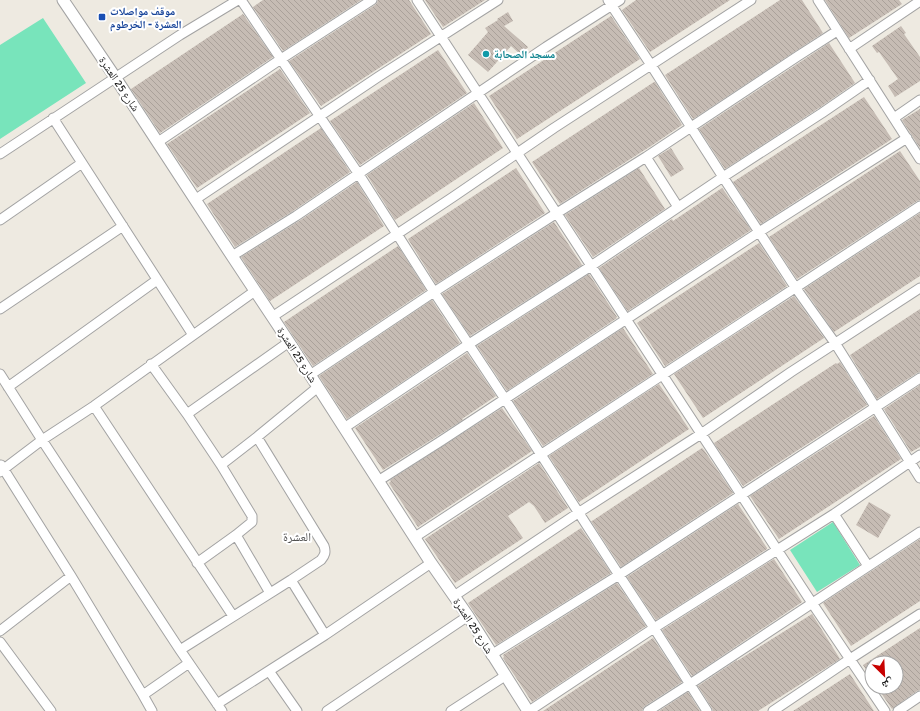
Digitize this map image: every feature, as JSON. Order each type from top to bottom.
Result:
[{"type":"street","name":"شارع 25 العشرة","points":[[63,0],[272,316],[431,563],[468,616],[528,711]]},
{"type":"street","points":[[0,154],[180,35],[240,0],[358,173],[396,234],[541,454],[707,711]]},
{"type":"street","points":[[158,142],[372,0]]},
{"type":"street","points":[[417,0],[777,550],[885,711]]},
{"type":"street","points":[[196,200],[319,116],[498,0]]},
{"type":"street","points":[[232,256],[296,216],[610,3],[620,0]]},
{"type":"street","points":[[272,316],[453,197],[517,152],[751,0]]},
{"type":"street","points":[[818,0],[920,159]]},
{"type":"street","points":[[849,49],[920,1]]},
{"type":"street","points":[[610,3],[759,232],[835,343],[920,478]]},
{"type":"street","points":[[310,375],[434,292],[646,157],[837,31]]},
{"type":"street","points":[[344,428],[870,80]]},
{"type":"street","points":[[894,118],[920,100]]},
{"type":"street","points":[[53,118],[193,335]]},
{"type":"street","points":[[378,481],[759,232],[906,138]]},
{"type":"street","points":[[646,157],[678,207]]},
{"type":"street","points":[[0,220],[82,164]]},
{"type":"street","points":[[415,537],[920,206]]},
{"type":"street","points":[[0,309],[123,226]]},
{"type":"street","points":[[8,387],[157,280]]},
{"type":"street","points":[[454,596],[920,288]]},
{"type":"street","points":[[152,711],[71,576],[1,468],[94,406],[255,291]]},
{"type":"street","points":[[187,414],[289,342]]},
{"type":"street","points":[[151,364],[187,414],[252,516],[252,522],[197,563]]},
{"type":"street","points":[[0,374],[180,650],[220,708],[269,671],[431,563]]},
{"type":"street","points":[[492,655],[619,575],[920,378]]},
{"type":"street","points":[[220,464],[257,437],[318,388]]},
{"type":"street","points":[[94,406],[233,616]]},
{"type":"street","points":[[180,650],[321,560],[326,551],[257,437]]},
{"type":"street","points":[[528,711],[654,628],[834,514],[920,455]]},
{"type":"street","points":[[834,514],[868,566]]},
{"type":"street","points":[[648,711],[920,532]]},
{"type":"street","points":[[236,535],[270,593]]},
{"type":"street","points":[[0,631],[71,576]]},
{"type":"street","points":[[291,580],[325,634]]},
{"type":"street","points":[[773,711],[920,614]]},
{"type":"street","points":[[327,711],[468,616]]},
{"type":"street","points":[[0,642],[51,711]]},
{"type":"street","points":[[143,695],[189,663]]},
{"type":"street","points":[[269,671],[297,711]]},
{"type":"street","points":[[451,711],[505,676]]},
{"type":"street","points":[[898,711],[920,696]]},
{"type":"green space","points":[[43,18],[86,83],[0,139],[0,45]]},
{"type":"green space","points":[[833,522],[860,565],[817,592],[790,550]]},
{"type":"building","points":[[263,0],[361,0],[283,51],[253,7]]},
{"type":"building","points":[[378,0],[409,0],[431,34],[321,106],[289,61],[375,5]]},
{"type":"building","points":[[425,0],[485,0],[443,27]]},
{"type":"building","points":[[636,0],[730,0],[650,52],[622,10]]},
{"type":"building","points":[[780,0],[802,0],[823,33],[693,119],[665,75]]},
{"type":"building","points":[[825,0],[899,0],[902,4],[849,38]]},
{"type":"building","points":[[508,12],[513,21],[504,26],[528,47],[521,55],[511,46],[488,72],[468,55],[488,32],[485,28]]},
{"type":"building","points":[[243,14],[273,57],[160,133],[131,89]]},
{"type":"building","points":[[611,16],[640,59],[517,139],[489,96]]},
{"type":"building","points":[[901,26],[906,33],[904,34],[920,57],[920,81],[895,97],[888,86],[898,79],[879,52],[877,53],[872,46]]},
{"type":"building","points":[[829,43],[855,83],[725,169],[699,129]]},
{"type":"building","points":[[438,50],[467,93],[360,165],[330,121]]},
{"type":"building","points":[[280,69],[310,113],[197,188],[167,144]]},
{"type":"building","points":[[654,82],[682,125],[560,204],[532,162]]},
{"type":"building","points":[[864,97],[892,139],[761,224],[733,182]]},
{"type":"building","points":[[474,103],[503,148],[395,220],[367,175]]},
{"type":"building","points":[[920,109],[920,148],[902,120]]},
{"type":"building","points":[[321,128],[350,172],[293,211],[235,247],[207,204]]},
{"type":"building","points":[[671,148],[684,169],[671,177],[658,156]]},
{"type":"building","points":[[900,151],[920,181],[920,200],[797,279],[769,237]]},
{"type":"building","points":[[516,168],[545,213],[436,284],[408,239]]},
{"type":"building","points":[[639,168],[665,209],[593,257],[565,215]]},
{"type":"building","points":[[357,182],[384,226],[270,301],[241,257],[299,221]]},
{"type":"building","points":[[722,188],[751,230],[628,311],[599,268],[672,219],[673,221]]},
{"type":"building","points":[[920,213],[920,276],[834,332],[804,289]]},
{"type":"building","points":[[554,222],[582,265],[470,336],[442,294]]},
{"type":"building","points":[[759,243],[787,286],[665,366],[637,323]]},
{"type":"building","points":[[398,246],[426,290],[313,366],[284,322]]},
{"type":"building","points":[[589,274],[617,318],[507,391],[477,346]]},
{"type":"building","points":[[794,296],[824,338],[703,418],[674,374]]},
{"type":"building","points":[[432,300],[460,343],[347,419],[319,376]]},
{"type":"building","points":[[920,309],[920,372],[877,399],[850,355]]},
{"type":"building","points":[[623,328],[653,374],[543,446],[513,401]]},
{"type":"building","points":[[467,353],[496,396],[462,419],[463,420],[383,470],[355,428]]},
{"type":"building","points":[[840,362],[867,405],[743,486],[714,443],[836,363],[837,364]]},
{"type":"building","points":[[659,384],[689,429],[579,502],[549,456]]},
{"type":"building","points":[[920,385],[920,447],[911,452],[884,409]]},
{"type":"building","points":[[502,408],[532,451],[418,527],[389,483],[391,481],[390,480]]},
{"type":"building","points":[[874,416],[901,459],[779,539],[750,496]]},
{"type":"building","points":[[702,448],[733,493],[621,567],[591,521]]},
{"type":"building","points":[[539,463],[568,508],[545,523],[534,506],[529,502],[508,516],[523,538],[455,583],[425,539]]},
{"type":"building","points":[[869,502],[891,515],[878,538],[856,525]]},
{"type":"building","points":[[738,504],[767,549],[656,620],[627,577]]},
{"type":"building","points":[[581,528],[611,573],[496,645],[468,603]]},
{"type":"building","points":[[920,539],[920,601],[851,646],[823,603]]},
{"type":"building","points":[[774,559],[802,602],[692,676],[662,630]]},
{"type":"building","points":[[617,583],[646,626],[532,702],[503,658],[503,655]]},
{"type":"building","points":[[812,614],[840,659],[758,711],[713,711],[698,686]]},
{"type":"building","points":[[920,628],[920,690],[892,709],[882,695],[904,695],[904,655],[878,655]]},
{"type":"building","points":[[653,638],[682,682],[645,706],[642,711],[543,711]]},
{"type":"building","points":[[850,674],[874,711],[793,711],[827,689]]},
{"type":"building","points":[[688,692],[700,711],[659,711]]},
{"type":"place","name":"موقف مواصلات العشرة - الخرطوم","points":[[102,17]]},
{"type":"place","name":"مسجد الصحابة","points":[[486,54]]},
{"type":"district","name":"العشرة","points":[[297,537]]}]
